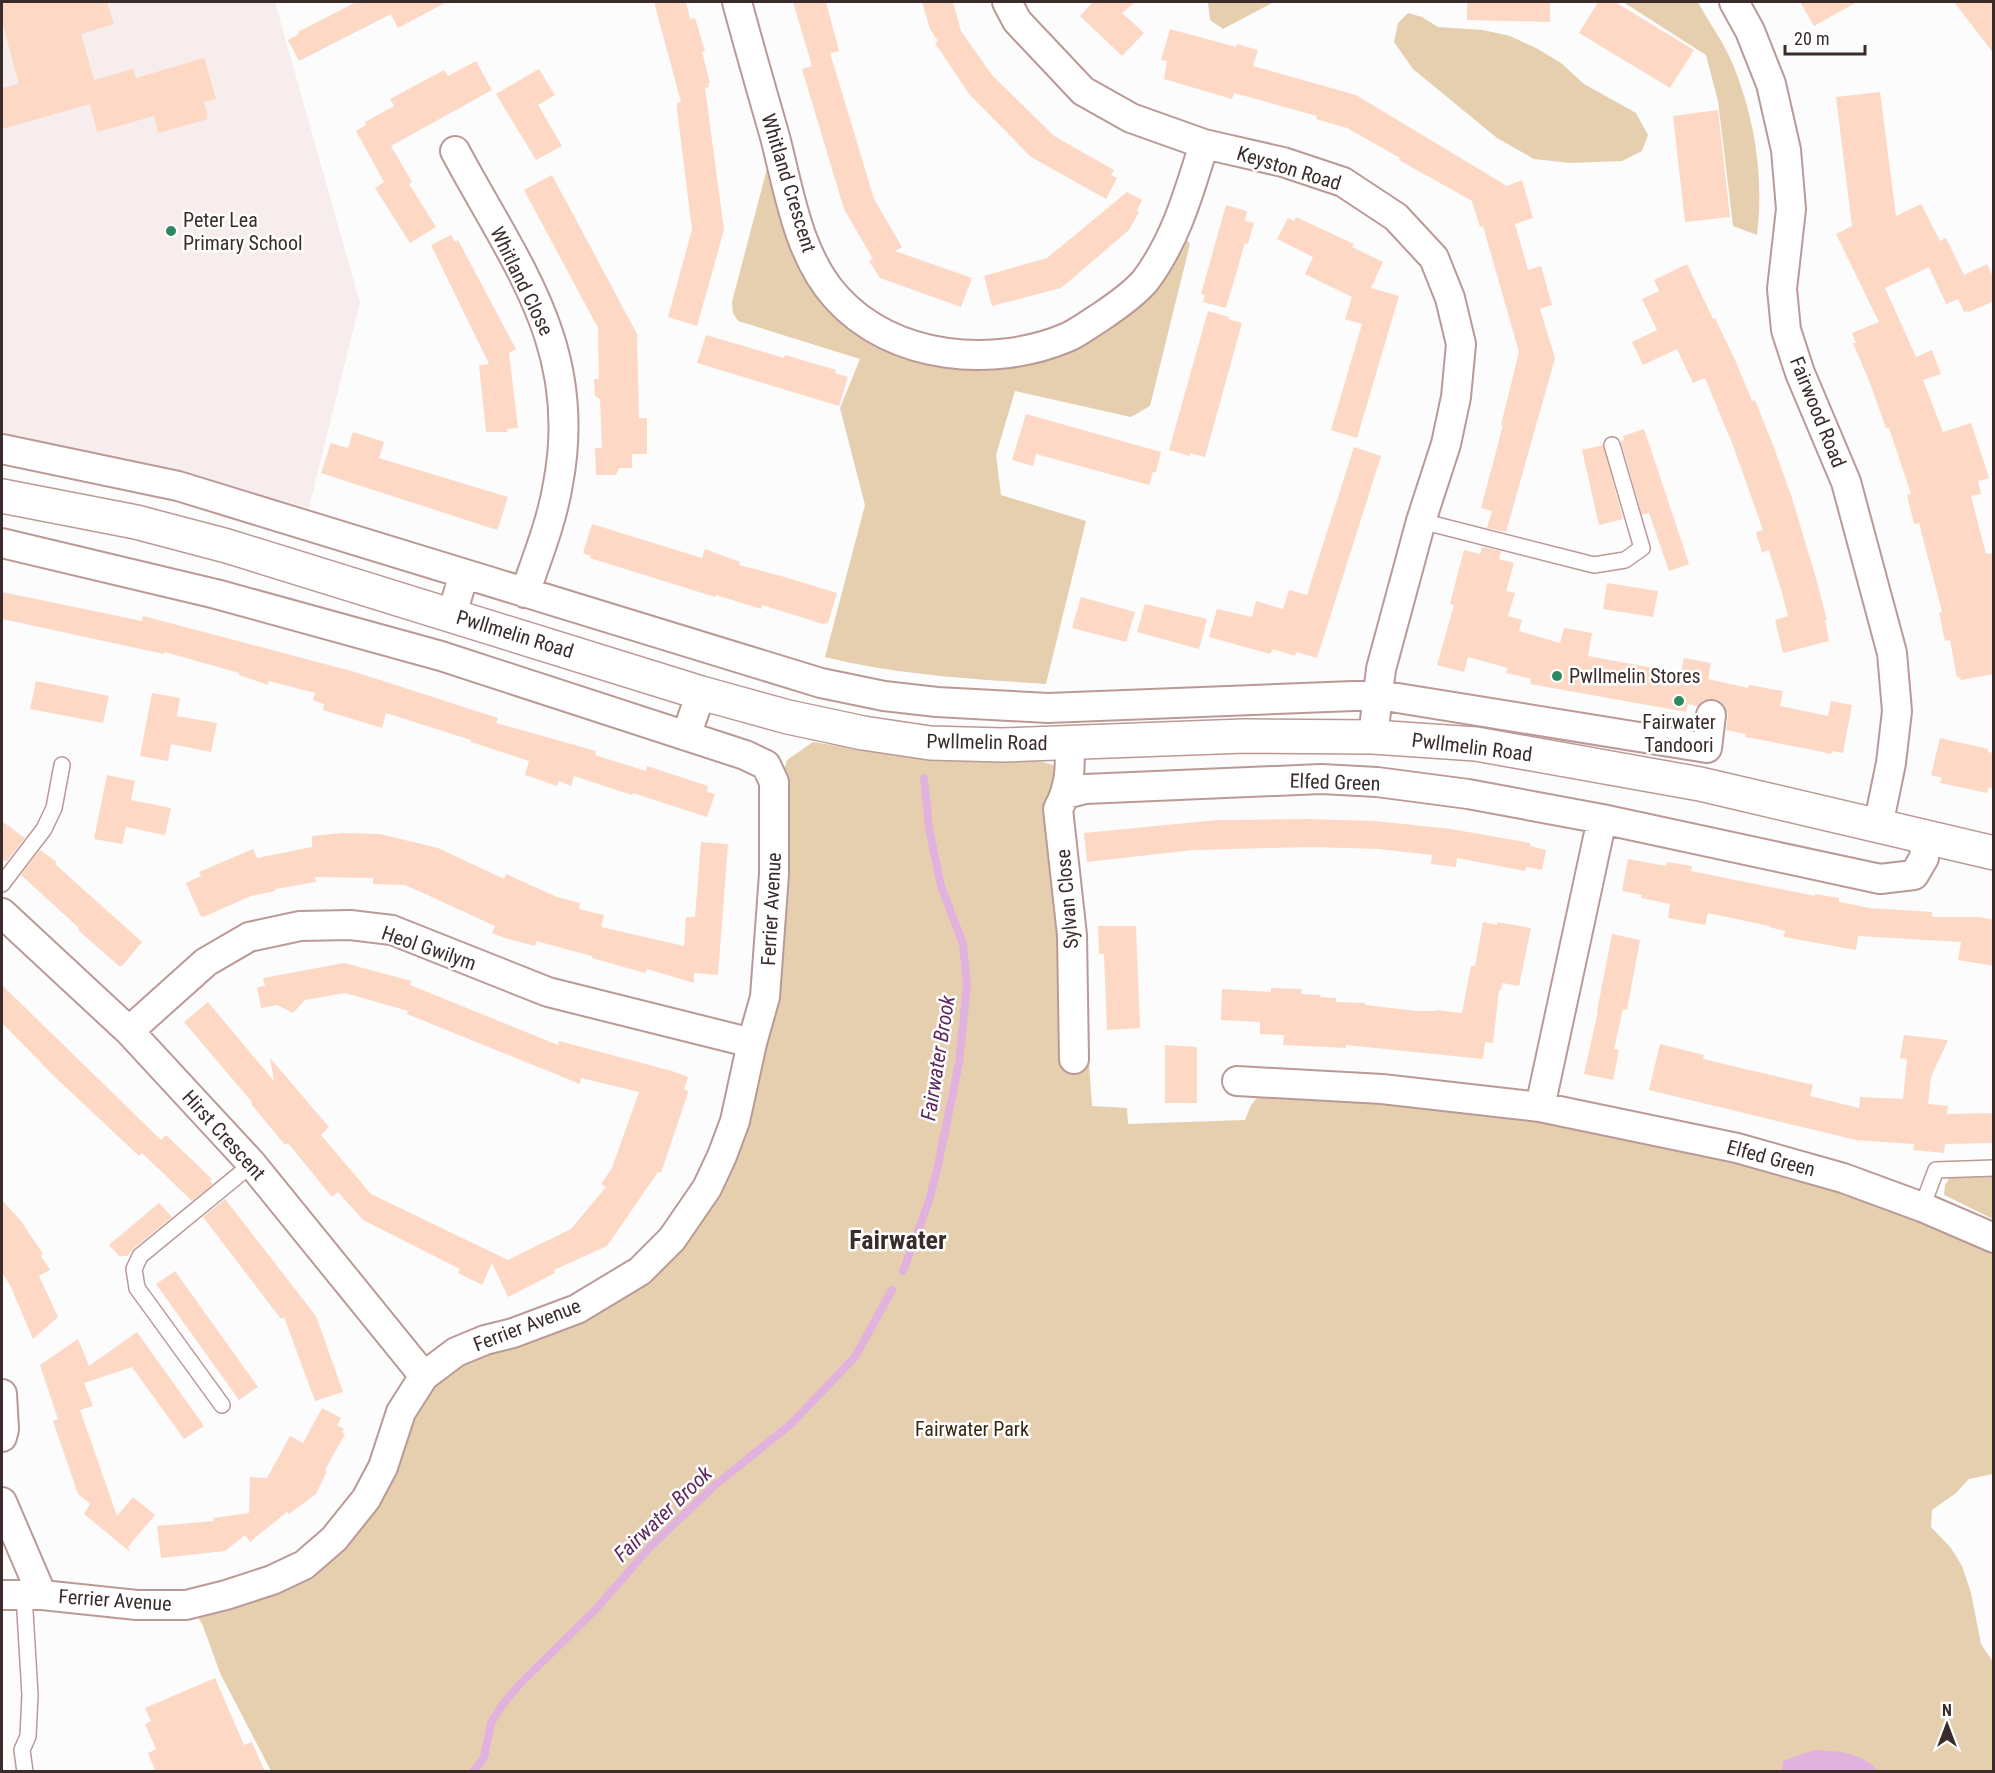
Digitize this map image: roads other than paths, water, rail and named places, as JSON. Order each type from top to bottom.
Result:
[{"type":"street","name":"Whitland Crescent","points":[[737,2],[794,212],[812,262],[836,297],[869,325],[911,344],[956,356],[995,356],[1035,348],[1069,336],[1110,310],[1143,282],[1164,252],[1182,216],[1204,144]]},
{"type":"street","name":"Keyston Road","points":[[1007,2],[1017,21],[1083,91],[1131,118],[1204,144],[1283,162],[1342,182],[1396,217],[1434,258],[1450,298],[1461,344],[1456,397],[1446,444],[1421,521],[1381,669],[1373,737]]},
{"type":"street","name":"Fairwood Road","points":[[1734,2],[1750,31],[1772,84],[1786,150],[1791,209],[1782,289],[1786,330],[1800,373],[1846,482],[1892,653],[1898,711],[1891,763],[1878,826]]},
{"type":"street","name":"Whitland Close","points":[[455,151],[524,274],[547,325],[557,360],[564,398],[564,445],[558,485],[525,593]]},
{"type":"street","name":"Pwllmelin Road","points":[[2,449],[178,486],[821,683],[884,696],[937,702],[1048,708],[1379,695],[1707,748],[1711,715]]},
{"type":"street","name":"Pwllmelin Road","points":[[2,496],[136,522],[227,546],[701,693],[842,729],[930,743],[1002,745],[1244,736],[1373,737],[1476,744],[1700,784],[1994,853]]},
{"type":"street","points":[[2,543],[216,594],[441,656],[686,736],[701,693]]},
{"type":"street","points":[[452,614],[464,574]]},
{"type":"street","name":"Ferrier Avenue","points":[[23,1595],[137,1605],[186,1605],[272,1580],[304,1565],[334,1539],[366,1499],[383,1467],[401,1412],[424,1376],[456,1352],[577,1309],[640,1271],[672,1239],[707,1188],[735,1121],[752,1043],[765,997],[774,874],[774,782],[766,765],[745,755],[686,736]]},
{"type":"street","name":"Sylvan Close","points":[[1069,742],[1071,768],[1066,794],[1058,809],[1072,935],[1074,1059]]},
{"type":"street","name":"Elfed Green","points":[[1066,794],[1085,789],[1321,779],[1377,782],[1468,794],[1602,819],[1880,879],[1914,875],[1924,858],[1926,838]]},
{"type":"street","points":[[1540,1107],[1602,819]]},
{"type":"street","name":"Hirst Crescent","points":[[2,913],[129,1030],[252,1164],[424,1376]]},
{"type":"street","name":"Heol Gwilym","points":[[129,1030],[206,962],[249,937],[300,927],[350,925],[392,930],[548,992],[752,1043]]},
{"type":"street","name":"Elfed Green","points":[[1237,1081],[1382,1089],[1540,1107],[1737,1148],[1843,1178],[1923,1207],[1994,1238]]},
{"type":"street","points":[[2,1394],[4,1429],[2,1437]]},
{"type":"street","points":[[2,1502],[23,1595]]},
{"type":"lane","points":[[1421,521],[1594,565],[1625,560],[1642,548],[1612,445]]},
{"type":"lane","points":[[2,884],[44,829],[54,808],[62,765]]},
{"type":"lane","points":[[222,1406],[137,1288],[134,1269],[140,1257],[252,1164]]},
{"type":"lane","points":[[1923,1207],[1936,1170],[1994,1167]]},
{"type":"lane","points":[[23,1595],[30,1695],[28,1736],[22,1750],[25,1772]]},
{"type":"waterway","name":"Fairwater Brook","points":[[903,1271],[928,1204],[937,1170],[959,1063],[967,985],[963,944],[941,886],[929,828],[924,778]]},
{"type":"waterway","name":"Fairwater Brook","points":[[473,1772],[484,1758],[491,1723],[520,1684],[597,1608],[650,1547],[714,1486],[791,1424],[855,1357],[892,1290]]},
{"type":"place","name":"Peter Lea Primary School","points":[[171,231]]},
{"type":"place","name":"Pwllmelin Stores","points":[[1557,676]]},
{"type":"place","name":"Fairwater Tandoori","points":[[1679,701]]},
{"type":"district","name":"Fairwater","points":[[898,1240]]},
{"type":"park label","name":"Fairwater Park","points":[[972,1429]]}]
